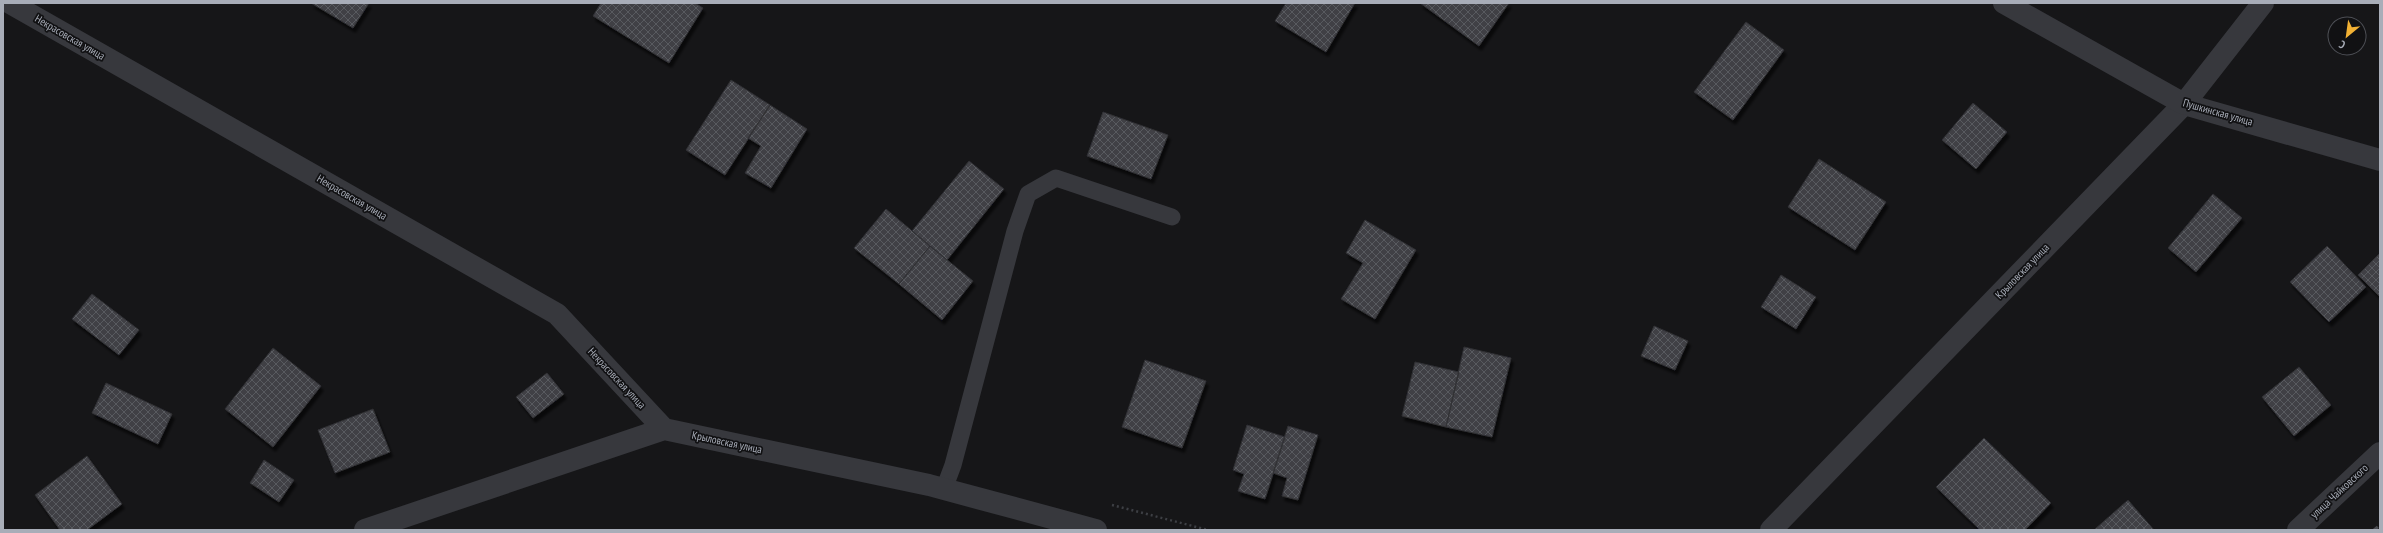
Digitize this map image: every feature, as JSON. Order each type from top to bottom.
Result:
[{"type":"street","name":"Некрасовская улица","points":[[10,3],[557,314],[664,428]]},
{"type":"street","name":"Пушкинская улица","points":[[2004,3],[2184,104],[2380,160]]},
{"type":"street","name":"Крыловская улица","points":[[1771,530],[2184,104],[2263,3]]},
{"type":"street","name":"Крыловская улица","points":[[664,428],[944,489],[1096,530]]},
{"type":"street","points":[[365,530],[664,428]]},
{"type":"street","name":"улица Чайковского","points":[[2298,530],[2380,453]]},
{"type":"lane","points":[[944,489],[953,465],[1015,230],[1028,194],[1056,178],[1172,217]]},
{"type":"building","points":[[311,3],[369,3],[353,28]]},
{"type":"building","points":[[601,3],[695,3],[703,8],[669,63],[593,16]]},
{"type":"building","points":[[1286,3],[1355,3],[1326,52],[1275,21]]},
{"type":"building","points":[[1420,3],[1509,3],[1479,46]]},
{"type":"building","points":[[1746,22],[1784,50],[1733,120],[1694,92]]},
{"type":"building","points":[[731,80],[770,105],[725,175],[686,150]]},
{"type":"building","points":[[1973,103],[2007,132],[1976,169],[1942,140]]},
{"type":"building","points":[[770,105],[807,129],[771,188],[745,173],[761,146],[748,138]]},
{"type":"building","points":[[1103,112],[1168,135],[1151,179],[1087,156]]},
{"type":"building","points":[[1819,159],[1886,202],[1855,250],[1788,207]]},
{"type":"building","points":[[969,161],[1004,189],[947,260],[912,231]]},
{"type":"building","points":[[2213,194],[2242,218],[2196,272],[2168,248]]},
{"type":"building","points":[[886,209],[930,246],[899,284],[854,248]]},
{"type":"building","points":[[1365,220],[1416,250],[1375,319],[1341,299],[1363,263],[1346,253]]},
{"type":"building","points":[[930,246],[973,281],[942,320],[899,284]]},
{"type":"building","points":[[2327,246],[2366,287],[2329,322],[2290,282]]},
{"type":"building","points":[[2380,253],[2380,297],[2358,275]]},
{"type":"building","points":[[1781,275],[1816,297],[1796,329],[1761,307]]},
{"type":"building","points":[[92,294],[139,330],[119,355],[72,319]]},
{"type":"building","points":[[1654,326],[1688,341],[1675,370],[1641,356]]},
{"type":"building","points":[[1464,347],[1511,358],[1492,437],[1446,427]]},
{"type":"building","points":[[273,348],[321,386],[273,447],[225,409]]},
{"type":"building","points":[[1145,360],[1206,381],[1182,448],[1122,427]]},
{"type":"building","points":[[1415,362],[1459,372],[1446,427],[1402,416]]},
{"type":"building","points":[[2299,367],[2331,405],[2294,436],[2262,397]]},
{"type":"building","points":[[547,373],[564,394],[533,418],[516,397]]},
{"type":"building","points":[[106,383],[172,414],[158,444],[92,413]]},
{"type":"building","points":[[373,409],[390,452],[335,473],[318,430]]},
{"type":"building","points":[[1247,425],[1285,437],[1265,499],[1238,491],[1244,474],[1233,470]]},
{"type":"building","points":[[1288,426],[1318,435],[1298,500],[1282,496],[1287,478],[1273,473]]},
{"type":"building","points":[[1984,438],[2051,503],[2025,530],[1980,530],[1936,487]]},
{"type":"building","points":[[87,456],[122,504],[87,530],[60,530],[35,495]]},
{"type":"building","points":[[264,460],[294,480],[279,502],[250,483]]},
{"type":"building","points":[[2128,500],[2154,530],[2094,530]]},
{"type":"railway","points":[[2374,530],[2380,525]]}]
